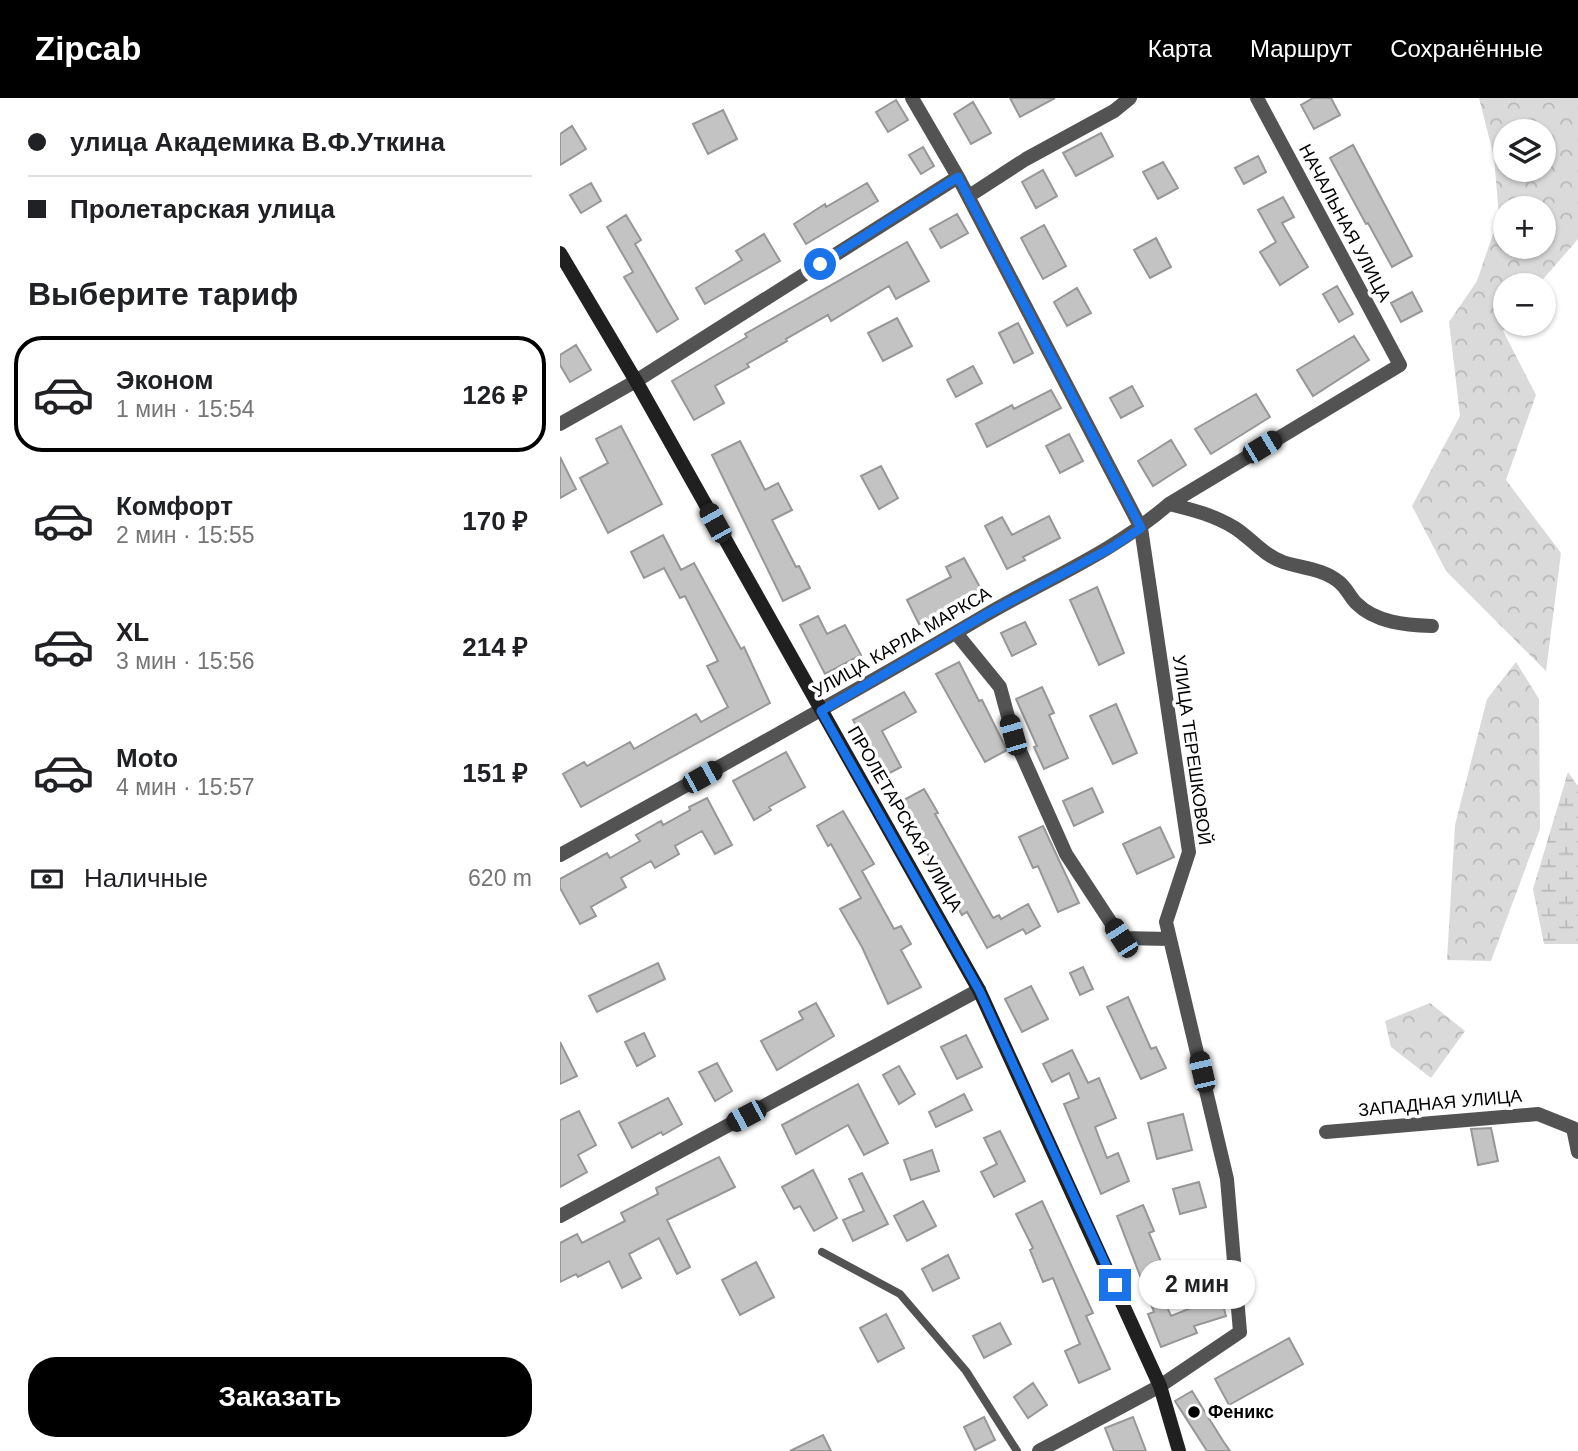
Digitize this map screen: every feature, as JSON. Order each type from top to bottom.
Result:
[{"type":"main road","name":"ПРОЛЕТАРСКАЯ УЛИЦА","points":[[560,253],[636,381],[979,990],[1160,1386]]},
{"type":"main road","points":[[1160,1386],[1178,1451]]},
{"type":"street","name":"УЛИЦА ТЕРЕШКОВОЙ","points":[[912,98],[969,196],[1141,528],[1189,852],[1166,922],[1227,1179],[1240,1332],[1160,1386]]},
{"type":"street","points":[[969,196],[1026,159],[1114,111],[1130,98]]},
{"type":"street","name":"НАЧАЛЬНАЯ УЛИЦА","points":[[1257,98],[1400,365]]},
{"type":"street","points":[[560,424],[636,381],[958,177]]},
{"type":"street","name":"УЛИЦА КАРЛА МАРКСА","points":[[560,855],[1109,549],[1141,528],[1169,504],[1400,365]]},
{"type":"street","points":[[1169,504],[1211,515],[1238,530],[1257,548],[1282,562],[1315,570],[1339,582],[1357,605],[1379,617],[1392,623],[1432,626]]},
{"type":"street","points":[[956,634],[1000,687],[1013,735],[1066,854],[1121,938],[1170,939]]},
{"type":"street","points":[[560,1216],[979,990]]},
{"type":"street","name":"ЗАПАДНАЯ УЛИЦА","points":[[1326,1132],[1538,1114],[1573,1128],[1578,1152]]},
{"type":"street","points":[[1040,1451],[1160,1386]]},
{"type":"lane","points":[[822,1252],[900,1294],[966,1371],[1017,1451]]},
{"type":"green space","points":[[1479,98],[1578,98],[1578,239],[1548,273],[1493,273],[1493,336],[1506,336],[1536,395],[1506,480],[1561,553],[1546,671],[1446,571],[1412,506],[1460,416],[1449,322],[1477,281],[1493,234],[1493,259],[1556,259],[1556,196],[1497,196],[1496,182],[1556,182],[1556,119],[1493,119],[1493,153]]},
{"type":"green space","points":[[1516,662],[1539,699],[1540,829],[1491,961],[1447,960],[1455,825],[1487,699]]},
{"type":"green space","points":[[1568,772],[1578,786],[1578,944],[1544,944],[1533,889]]},
{"type":"green space","points":[[1430,1003],[1465,1031],[1431,1078],[1391,1047],[1385,1021]]},
{"type":"building","points":[[1010,98],[1055,98],[1020,117]]},
{"type":"building","points":[[1313,98],[1331,98],[1340,115],[1314,129],[1301,105]]},
{"type":"building","points":[[896,100],[908,120],[888,132],[876,112]]},
{"type":"building","points":[[973,102],[991,133],[971,144],[954,114]]},
{"type":"building","points":[[723,110],[737,139],[708,154],[693,124]]},
{"type":"building","points":[[572,126],[586,149],[560,165],[560,134]]},
{"type":"building","points":[[1101,133],[1113,156],[1076,176],[1063,153]]},
{"type":"building","points":[[1353,145],[1412,256],[1392,267],[1330,158]]},
{"type":"building","points":[[923,147],[934,166],[921,174],[909,155]]},
{"type":"building","points":[[1258,156],[1266,172],[1244,184],[1235,168]]},
{"type":"building","points":[[1163,162],[1178,188],[1158,199],[1143,172]]},
{"type":"building","points":[[1043,170],[1057,196],[1036,208],[1022,182]]},
{"type":"building","points":[[591,183],[601,201],[581,213],[570,195]]},
{"type":"building","points":[[867,183],[878,201],[806,244],[794,224],[825,204],[826,207]]},
{"type":"building","points":[[1283,197],[1294,217],[1282,223],[1308,267],[1280,285],[1260,252],[1276,242],[1258,210]]},
{"type":"building","points":[[957,214],[968,233],[941,248],[930,229]]},
{"type":"building","points":[[626,215],[641,240],[635,244],[678,319],[657,332],[624,277],[633,272],[607,227]]},
{"type":"building","points":[[1044,225],[1066,266],[1043,279],[1021,238]]},
{"type":"building","points":[[764,234],[780,261],[705,304],[696,288],[742,260],[736,251]]},
{"type":"building","points":[[1156,238],[1171,267],[1150,278],[1134,250]]},
{"type":"building","points":[[907,242],[929,281],[896,299],[889,286],[831,321],[828,315],[786,339],[787,341],[747,364],[749,367],[715,386],[724,403],[694,420],[672,381],[747,337],[745,334]]},
{"type":"building","points":[[1337,286],[1353,314],[1339,322],[1323,294]]},
{"type":"building","points":[[1077,288],[1091,313],[1067,326],[1054,302]]},
{"type":"building","points":[[1412,292],[1422,311],[1401,322],[1391,303]]},
{"type":"building","points":[[897,318],[912,346],[883,361],[868,333]]},
{"type":"building","points":[[1018,323],[1033,353],[1014,363],[999,333]]},
{"type":"building","points":[[1354,336],[1369,360],[1313,396],[1297,370]]},
{"type":"building","points":[[576,345],[591,370],[570,382],[560,365],[560,355]]},
{"type":"building","points":[[973,366],[982,383],[956,397],[947,380]]},
{"type":"building","points":[[1132,386],[1143,406],[1121,418],[1110,398]]},
{"type":"building","points":[[1051,390],[1061,408],[987,447],[976,424],[1012,405],[1014,409]]},
{"type":"building","points":[[1256,394],[1270,417],[1211,454],[1195,429]]},
{"type":"building","points":[[621,426],[662,504],[608,533],[580,478],[608,463],[596,439]]},
{"type":"building","points":[[1069,434],[1083,461],[1060,473],[1046,446]]},
{"type":"building","points":[[1171,440],[1186,465],[1153,486],[1138,461]]},
{"type":"building","points":[[740,441],[765,490],[778,483],[792,510],[772,520],[810,588],[783,601],[712,455]]},
{"type":"building","points":[[560,457],[576,489],[560,498]]},
{"type":"building","points":[[881,466],[898,498],[879,509],[861,476]]},
{"type":"building","points":[[1049,516],[1060,538],[1023,557],[1025,560],[1007,569],[985,526],[1002,517],[1012,535]]},
{"type":"building","points":[[663,535],[681,570],[694,563],[741,649],[744,647],[770,703],[581,807],[563,774],[584,762],[587,766],[630,742],[634,749],[696,714],[701,722],[728,707],[707,666],[718,661],[685,596],[680,598],[664,568],[644,578],[631,552]]},
{"type":"building","points":[[964,558],[981,589],[919,624],[907,600],[951,577],[946,567]]},
{"type":"building","points":[[1097,587],[1124,653],[1099,665],[1070,600]]},
{"type":"building","points":[[818,616],[827,634],[845,625],[861,655],[825,674],[800,625]]},
{"type":"building","points":[[1025,622],[1036,644],[1012,656],[1001,633]]},
{"type":"building","points":[[959,662],[1007,750],[985,762],[936,674]]},
{"type":"building","points":[[1042,687],[1054,713],[1049,715],[1068,758],[1044,769],[1016,699]]},
{"type":"building","points":[[904,692],[916,712],[882,731],[901,767],[884,776],[853,720]]},
{"type":"building","points":[[1116,704],[1137,753],[1113,764],[1090,716]]},
{"type":"building","points":[[786,752],[805,787],[769,807],[771,810],[754,820],[733,781]]},
{"type":"building","points":[[1092,788],[1103,812],[1074,826],[1063,801]]},
{"type":"building","points":[[924,789],[993,918],[999,915],[1001,919],[1028,904],[1040,926],[1026,934],[1023,929],[987,948],[967,912],[962,915],[902,801]]},
{"type":"building","points":[[707,798],[732,845],[715,854],[702,831],[675,846],[679,854],[655,868],[651,861],[621,878],[626,887],[591,907],[596,916],[580,924],[560,888],[560,879],[607,853],[610,858],[640,841],[636,835],[661,821],[663,825]]},
{"type":"building","points":[[843,811],[874,864],[862,871],[894,929],[901,926],[911,944],[901,950],[921,987],[888,1004],[862,947],[840,909],[861,898],[831,844],[828,846],[817,826]]},
{"type":"building","points":[[1043,826],[1079,903],[1058,912],[1038,866],[1033,868],[1019,837]]},
{"type":"building","points":[[1160,827],[1174,857],[1137,874],[1123,844]]},
{"type":"building","points":[[658,963],[665,979],[597,1012],[589,996]]},
{"type":"building","points":[[1083,967],[1093,989],[1080,995],[1070,973]]},
{"type":"building","points":[[1031,986],[1048,1019],[1022,1032],[1005,999]]},
{"type":"building","points":[[1128,997],[1151,1049],[1156,1047],[1166,1068],[1141,1079],[1107,1007]]},
{"type":"building","points":[[816,1003],[834,1036],[777,1070],[761,1041],[803,1019],[799,1012]]},
{"type":"building","points":[[644,1033],[655,1056],[637,1066],[625,1042]]},
{"type":"building","points":[[966,1035],[982,1067],[957,1079],[941,1047]]},
{"type":"building","points":[[560,1042],[577,1076],[560,1084]]},
{"type":"building","points":[[1072,1050],[1088,1083],[1099,1078],[1116,1118],[1095,1127],[1107,1158],[1118,1153],[1129,1181],[1101,1194],[1064,1104],[1079,1098],[1069,1073],[1052,1082],[1043,1064]]},
{"type":"building","points":[[717,1063],[732,1091],[715,1101],[699,1072]]},
{"type":"building","points":[[899,1066],[915,1094],[899,1104],[883,1075]]},
{"type":"building","points":[[858,1084],[888,1143],[864,1155],[848,1125],[796,1154],[782,1125]]},
{"type":"building","points":[[964,1094],[972,1110],[936,1127],[929,1112]]},
{"type":"building","points":[[668,1098],[682,1124],[632,1148],[619,1123]]},
{"type":"building","points":[[579,1111],[596,1145],[578,1155],[587,1172],[560,1187],[560,1120]]},
{"type":"building","points":[[1183,1114],[1192,1150],[1157,1159],[1148,1123]]},
{"type":"building","points":[[1491,1128],[1498,1161],[1478,1165],[1471,1129]]},
{"type":"building","points":[[1000,1131],[1025,1181],[994,1197],[981,1172],[997,1164],[984,1138]]},
{"type":"building","points":[[932,1150],[939,1171],[911,1180],[904,1160]]},
{"type":"building","points":[[719,1157],[735,1187],[667,1220],[690,1267],[677,1274],[659,1238],[629,1254],[641,1278],[622,1288],[609,1261],[578,1277],[576,1274],[560,1282],[560,1243],[577,1234],[582,1243],[625,1221],[621,1213],[658,1194],[656,1188]]},
{"type":"building","points":[[813,1170],[837,1218],[814,1231],[800,1206],[794,1209],[782,1187]]},
{"type":"building","points":[[862,1173],[888,1224],[853,1241],[843,1220],[864,1211],[849,1179]]},
{"type":"building","points":[[1199,1182],[1206,1207],[1180,1214],[1173,1189]]},
{"type":"building","points":[[923,1201],[936,1226],[907,1241],[894,1216]]},
{"type":"building","points":[[1042,1201],[1093,1313],[1086,1316],[1110,1369],[1079,1383],[1065,1351],[1080,1344],[1053,1278],[1043,1282],[1030,1250],[1033,1248],[1016,1214]]},
{"type":"building","points":[[1143,1205],[1154,1231],[1149,1233],[1171,1286],[1160,1291],[1171,1316],[1204,1303],[1200,1289],[1217,1284],[1226,1316],[1194,1326],[1197,1333],[1161,1347],[1148,1314],[1154,1312],[1117,1216]]},
{"type":"building","points":[[948,1255],[959,1278],[933,1291],[922,1269]]},
{"type":"building","points":[[756,1262],[774,1297],[740,1315],[722,1280]]},
{"type":"building","points":[[886,1314],[904,1348],[878,1362],[860,1328]]},
{"type":"building","points":[[1000,1323],[1011,1344],[984,1358],[973,1336]]},
{"type":"building","points":[[1289,1338],[1303,1364],[1229,1405],[1215,1379]]},
{"type":"building","points":[[1033,1383],[1047,1405],[1028,1418],[1014,1397]]},
{"type":"building","points":[[1192,1391],[1230,1451],[1207,1451],[1175,1401]]},
{"type":"building","points":[[984,1417],[995,1440],[975,1450],[964,1427]]},
{"type":"building","points":[[1133,1417],[1146,1451],[1114,1451],[1105,1428]]},
{"type":"building","points":[[823,1435],[831,1451],[790,1451]]},
{"type":"place","name":"Феникс","points":[[1194,1412]]},
{"type":"route","points":[[820,264],[958,177],[1141,528],[1109,549],[985,615],[821,711],[979,990],[1115,1285]]}]
